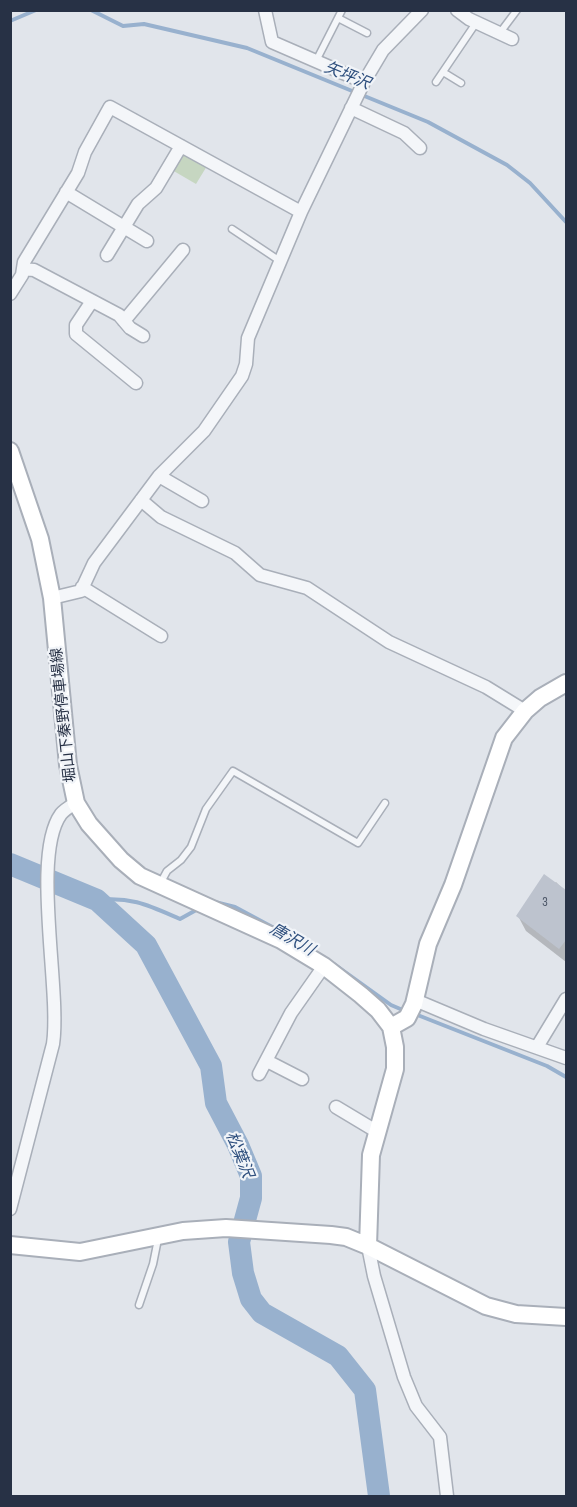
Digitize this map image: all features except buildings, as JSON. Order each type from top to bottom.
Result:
[{"type":"main road","name":"堀山下秦野停車場線","points":[[10,451],[40,539],[52,598],[68,765],[76,803],[89,824],[121,860],[159,886],[207,905],[281,940],[324,966],[378,1010],[391,1027]]},
{"type":"main road","points":[[368,1246],[368,1176],[376,1131],[394,1069],[395,1047],[391,1027],[412,1007],[428,944],[453,885],[504,738],[525,711],[567,683]]},
{"type":"main road","points":[[10,1245],[47,1251],[80,1252],[183,1231],[233,1228],[339,1236],[368,1246],[486,1305],[516,1314],[567,1317]]},
{"type":"street","points":[[265,10],[272,42],[364,82]]},
{"type":"street","points":[[52,598],[81,591],[93,563],[159,476],[204,431],[242,376],[246,364],[248,338],[301,212],[364,82],[383,50],[422,10]]},
{"type":"street","points":[[461,12],[476,23],[512,39]]},
{"type":"street","points":[[353,106],[404,133],[420,148]]},
{"type":"street","points":[[10,294],[23,269],[24,261],[66,192],[110,107],[301,212]]},
{"type":"street","points":[[107,255],[138,204],[156,188],[181,146]]},
{"type":"street","points":[[66,192],[147,241]]},
{"type":"street","points":[[124,321],[183,250]]},
{"type":"street","points":[[23,269],[34,270],[119,315],[143,336]]},
{"type":"street","points":[[92,301],[76,325],[76,334],[136,383]]},
{"type":"street","points":[[159,476],[202,501]]},
{"type":"street","points":[[141,500],[161,517],[236,553],[260,575],[307,588],[389,642],[486,687],[525,711]]},
{"type":"street","points":[[82,587],[161,636]]},
{"type":"street","points":[[10,1209],[53,1044],[56,1024],[51,974],[48,886],[50,854],[56,823],[63,812],[76,803]]},
{"type":"street","points":[[259,1074],[291,1012],[324,966]]},
{"type":"street","points":[[537,1047],[567,999]]},
{"type":"street","points":[[412,1007],[567,1058]]},
{"type":"street","points":[[267,1061],[302,1079]]},
{"type":"street","points":[[336,1107],[376,1131]]},
{"type":"street","points":[[368,1246],[374,1276],[404,1377],[416,1406],[440,1437],[447,1497]]},
{"type":"lane","points":[[316,61],[342,10]]},
{"type":"lane","points":[[499,34],[517,10]]},
{"type":"lane","points":[[338,18],[367,33]]},
{"type":"lane","points":[[436,82],[476,23]]},
{"type":"lane","points":[[443,72],[461,83]]},
{"type":"lane","points":[[232,230],[280,261]]},
{"type":"lane","points":[[159,886],[167,871],[181,860],[191,847],[206,809],[233,771],[358,843],[385,804]]},
{"type":"lane","points":[[139,1305],[153,1264],[158,1236]]},
{"type":"green space","points":[[181,155],[187,155],[207,166],[196,184],[172,170]]},
{"type":"waterway","name":"矢坪沢","points":[[10,21],[36,10]]},
{"type":"waterway","name":"矢坪沢","points":[[91,10],[123,26],[144,24],[247,48],[428,122],[507,165],[530,183],[566,222]]},
{"type":"waterway","name":"松葉沢","points":[[10,864],[97,900],[146,945],[211,1066],[216,1103],[251,1176],[251,1198],[239,1242],[243,1273],[251,1299],[262,1313],[338,1356],[365,1390],[379,1496]]},
{"type":"waterway","name":"唐沢川","points":[[97,900],[130,901],[150,906],[180,919],[198,909]]},
{"type":"waterway","name":"唐沢川","points":[[215,902],[235,907],[276,929]]},
{"type":"waterway","name":"唐沢川","points":[[334,964],[391,1005],[405,1011]]},
{"type":"waterway","name":"唐沢川","points":[[415,1014],[547,1066],[566,1077]]}]
